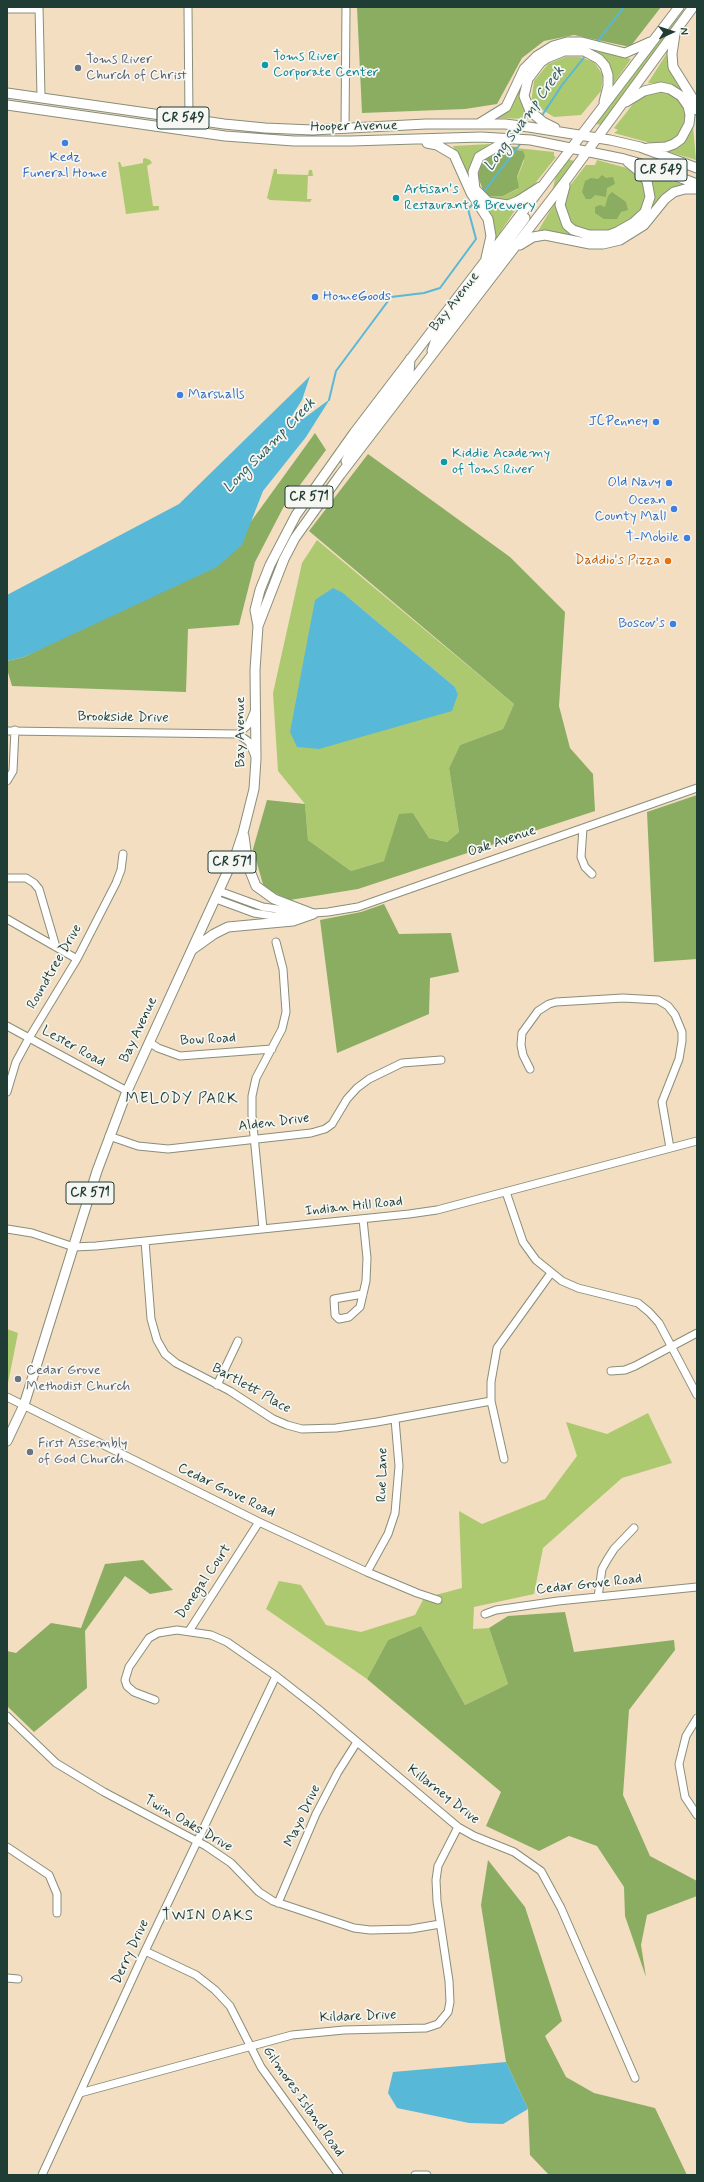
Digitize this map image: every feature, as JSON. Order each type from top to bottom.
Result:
[{"type":"main road","name":"Bay Avenue","points":[[7,1441],[24,1405],[109,1136],[149,1042],[237,852],[254,789],[256,759],[256,652],[258,626],[255,610],[260,590],[281,543],[296,515],[399,373],[679,7]]},
{"type":"main road","name":"Bay Avenue","points":[[258,626],[284,559],[295,538],[340,475],[353,447],[413,374],[432,354],[514,249],[623,104],[693,7]]},
{"type":"main road","points":[[675,31],[672,67],[693,99],[697,110]]},
{"type":"main road","points":[[478,124],[506,107],[524,69],[544,50],[568,42],[591,49],[625,54],[653,41]]},
{"type":"main road","points":[[591,49],[605,66],[608,75],[608,86],[602,108]]},
{"type":"main road","points":[[536,123],[526,105],[524,96],[528,79],[535,68],[541,62],[555,55],[564,52],[591,49]]},
{"type":"main road","points":[[623,104],[644,91],[661,87],[670,89],[681,96],[688,106],[690,115],[689,124],[681,139],[666,147],[640,147]]},
{"type":"main road","name":"Hooper Avenue","points":[[7,92],[189,119],[271,129],[345,129],[426,124],[536,123]]},
{"type":"main road","name":"Hooper Avenue","points":[[7,105],[225,136],[317,142],[468,137],[531,140],[624,159],[652,167],[697,184]]},
{"type":"main road","name":"CR 549","points":[[536,123],[562,131],[598,137],[640,147],[697,168]]},
{"type":"main road","points":[[479,199],[474,182],[476,162],[479,156],[513,139]]},
{"type":"main road","points":[[408,140],[437,144],[451,153],[479,199],[491,226],[491,236],[485,262]]},
{"type":"main road","points":[[567,179],[560,205],[567,225],[577,232],[589,235],[609,235],[633,223],[645,212],[650,197],[648,182],[640,172],[624,159]]},
{"type":"main road","points":[[479,199],[493,204],[513,204],[543,185]]},
{"type":"main road","points":[[410,359],[418,362],[432,354],[432,346],[436,339],[515,234],[532,207],[543,185]]},
{"type":"main road","points":[[514,249],[533,237],[545,235],[590,244],[603,244],[620,240],[644,225],[665,200],[674,192],[685,189],[697,189]]},
{"type":"main road","points":[[399,373],[413,374],[410,359]]},
{"type":"main road","points":[[243,832],[248,866],[256,886],[274,899],[313,914]]},
{"type":"main road","points":[[191,951],[214,934],[228,927],[293,920],[313,914]]},
{"type":"street","points":[[188,7],[189,119]]},
{"type":"street","points":[[345,129],[346,7]]},
{"type":"street","points":[[7,9],[39,8],[41,96]]},
{"type":"street","points":[[256,708],[248,724],[238,734],[249,742],[256,759]]},
{"type":"street","points":[[7,781],[13,771],[16,730]]},
{"type":"street","name":"Brookside Drive","points":[[7,731],[238,734]]},
{"type":"street","name":"Oak Avenue","points":[[217,895],[254,913],[273,916],[313,914],[358,907],[697,788]]},
{"type":"street","points":[[583,828],[581,858],[585,867],[592,874]]},
{"type":"street","name":"Roundtree Drive","points":[[7,1092],[16,1062],[77,959],[116,883],[121,870],[123,854]]},
{"type":"street","points":[[7,878],[26,878],[34,883],[39,889],[56,947]]},
{"type":"street","points":[[7,919],[77,959]]},
{"type":"street","points":[[263,1229],[252,1115],[252,1096],[261,1066],[282,1029],[286,1012],[283,969],[276,942]]},
{"type":"street","points":[[530,1069],[521,1045],[522,1033],[538,1011],[549,1004],[556,1002],[624,998],[658,1000],[668,1006],[675,1015],[682,1032],[679,1059],[662,1102],[670,1148]]},
{"type":"street","name":"Lester Road","points":[[7,1026],[127,1091]]},
{"type":"street","name":"Bow Road","points":[[149,1042],[158,1048],[180,1056],[272,1049]]},
{"type":"street","name":"Alden Drive","points":[[109,1136],[138,1146],[168,1149],[311,1133],[325,1129],[332,1124],[347,1099],[357,1088],[369,1079],[402,1063],[441,1060]]},
{"type":"street","name":"Indian Hill Road","points":[[7,1230],[32,1232],[74,1247],[363,1219],[437,1210],[697,1141]]},
{"type":"street","points":[[506,1192],[523,1242],[536,1260],[562,1281],[578,1288],[638,1303],[649,1312],[659,1323],[697,1395]]},
{"type":"street","points":[[363,1219],[367,1258],[366,1281],[363,1294],[360,1307],[349,1317],[339,1319],[335,1315],[334,1299],[363,1294]]},
{"type":"street","name":"Bartlett Place","points":[[145,1241],[151,1319],[157,1340],[165,1354],[176,1364],[217,1385],[273,1419],[302,1429],[336,1428],[492,1401]]},
{"type":"street","points":[[504,1459],[492,1401],[490,1382],[497,1348],[551,1273]]},
{"type":"street","points":[[611,1371],[625,1370],[635,1366],[697,1333]]},
{"type":"street","points":[[217,1385],[238,1341]]},
{"type":"street","name":"Cedar Grove Road","points":[[7,1397],[258,1522],[417,1594],[438,1600]]},
{"type":"street","name":"Rue Lane","points":[[367,1572],[388,1534],[395,1513],[399,1466],[395,1419]]},
{"type":"street","name":"Donegal Court","points":[[155,1700],[134,1692],[127,1686],[125,1680],[129,1667],[140,1650],[154,1636],[167,1631],[189,1631],[258,1522]]},
{"type":"street","points":[[598,1597],[602,1570],[607,1560],[614,1549],[634,1528]]},
{"type":"street","name":"Cedar Grove Road","points":[[485,1614],[496,1610],[598,1597],[697,1587]]},
{"type":"street","name":"Killarney Drive","points":[[189,1631],[211,1635],[228,1642],[276,1676],[458,1827],[474,1836],[514,1852],[529,1862],[544,1876],[562,1908],[634,2078]]},
{"type":"street","name":"Derry Drive","points":[[42,2175],[145,1951],[276,1676]]},
{"type":"street","name":"Twin Oaks Drive","points":[[7,1716],[56,1764],[197,1841],[231,1863],[259,1892],[278,1903],[354,1928],[370,1930],[411,1929],[440,1924]]},
{"type":"street","points":[[697,1718],[686,1736],[679,1764],[685,1797],[697,1815]]},
{"type":"street","name":"Mayo Drive","points":[[278,1903],[320,1807],[338,1772],[357,1742]]},
{"type":"street","name":"Kildare Drive","points":[[80,2093],[292,2035],[313,2032],[426,2028],[438,2024],[448,2012],[450,2002],[449,1981],[437,1901],[438,1866],[458,1827]]},
{"type":"street","points":[[7,1847],[50,1874],[57,1894],[57,1913]]},
{"type":"street","name":"Gilmores Island Road","points":[[145,1951],[196,1975],[215,1990],[230,2006],[236,2016],[249,2047],[261,2067],[339,2175]]},
{"type":"street","points":[[7,1978],[18,1979]]},
{"type":"street","points":[[415,2175],[427,2175]]},
{"type":"green space","points":[[357,7],[661,7],[630,47],[574,35],[544,41],[522,58],[497,104],[465,109],[362,113]]},
{"type":"green space","points":[[684,9],[645,68],[602,125],[596,124]]},
{"type":"green space","points":[[596,50],[631,59],[612,86],[601,56]]},
{"type":"green space","points":[[669,50],[684,93],[669,84],[648,83]]},
{"type":"green space","points":[[565,57],[580,57],[594,62],[603,75],[601,91],[581,115],[554,117],[531,103],[534,81],[548,64]]},
{"type":"green space","points":[[522,82],[522,102],[528,119],[497,118]]},
{"type":"green space","points":[[666,91],[677,97],[684,107],[687,119],[683,132],[672,142],[654,144],[614,133],[618,130],[614,128],[637,99],[649,92]]},
{"type":"green space","points":[[693,126],[696,160],[666,151],[684,141]]},
{"type":"green space","points":[[490,144],[475,157],[470,182],[453,146]]},
{"type":"green space","points":[[505,146],[517,147],[516,150],[523,151],[525,156],[517,177],[519,188],[503,196],[489,196],[483,190],[478,177],[481,161]]},
{"type":"green space","points":[[516,148],[554,152],[554,156],[556,157],[529,191],[509,201],[494,199],[489,196],[503,196],[518,189],[517,178],[524,161],[522,151],[516,150]]},
{"type":"green space","points":[[145,158],[150,160],[152,163],[147,166],[153,206],[159,206],[159,210],[126,214],[118,162],[120,162],[122,167],[143,163],[143,159]]},
{"type":"green space","points":[[568,159],[574,161],[552,191],[556,176]]},
{"type":"green space","points":[[597,160],[631,169],[645,185],[646,202],[640,212],[635,217],[613,230],[588,231],[574,225],[569,220],[564,204],[569,187],[586,165],[595,165]]},
{"type":"green space","points":[[274,169],[277,169],[277,174],[308,175],[309,170],[312,170],[313,176],[308,176],[307,199],[312,199],[310,202],[270,200],[267,198]]},
{"type":"green space","points":[[602,175],[606,178],[613,177],[615,184],[607,188],[606,197],[595,195],[591,199],[586,199],[582,192],[585,181],[591,178],[598,179]]},
{"type":"green space","points":[[651,175],[685,185],[674,188],[651,211],[654,190]]},
{"type":"green space","points":[[612,192],[626,202],[628,210],[621,212],[617,219],[604,219],[595,213],[595,207],[600,205],[605,207],[608,196]]},
{"type":"green space","points":[[480,198],[498,208],[516,209],[495,240],[494,223]]},
{"type":"green space","points":[[557,199],[559,215],[562,222],[578,237],[538,231]]},
{"type":"green space","points":[[315,433],[326,450],[283,508],[255,562],[239,625],[188,629],[186,692],[12,686],[7,669],[7,661],[24,657],[226,556]]},
{"type":"green space","points":[[368,454],[510,557],[565,612],[559,706],[570,748],[593,774],[595,811],[358,889],[290,900],[264,888],[253,849],[267,800],[305,804],[308,840],[351,871],[384,861],[399,814],[413,813],[429,838],[447,842],[459,832],[449,768],[460,745],[503,729],[514,704],[309,531]]},
{"type":"green space","points":[[317,540],[514,704],[503,729],[460,745],[449,768],[459,832],[447,842],[429,838],[413,813],[384,861],[351,871],[308,840],[305,804],[278,771],[273,693],[302,563]],"holes":[[[343,593],[455,687],[458,694]]]},
{"type":"green space","points":[[697,795],[697,959],[654,962],[647,812]]},
{"type":"green space","points":[[384,904],[399,934],[451,933],[459,972],[430,978],[429,1014],[337,1053],[320,920],[361,912]]},
{"type":"green space","points":[[7,1329],[18,1333],[7,1388]]},
{"type":"green space","points":[[648,1413],[672,1463],[622,1478],[543,1548],[534,1594],[474,1607],[473,1629],[489,1628],[508,1684],[465,1705],[421,1626],[388,1640],[367,1679],[266,1609],[279,1581],[301,1585],[326,1625],[361,1632],[415,1615],[424,1598],[462,1588],[459,1511],[482,1524],[545,1499],[577,1456],[566,1422],[607,1434]]},
{"type":"green space","points":[[143,1560],[173,1590],[150,1594],[125,1576],[85,1631],[87,1688],[34,1732],[7,1706],[7,1651],[16,1653],[51,1623],[81,1628],[105,1564]]},
{"type":"green space","points":[[565,1612],[574,1652],[674,1640],[675,1650],[629,1710],[623,1795],[650,1856],[697,1881],[697,1896],[647,1915],[641,1945],[646,1977],[625,1916],[624,1887],[597,1846],[569,1836],[539,1851],[486,1826],[501,1792],[367,1679],[388,1640],[421,1626],[465,1705],[508,1684],[489,1628],[508,1616]]},
{"type":"green space","points":[[488,1860],[525,1907],[562,2021],[545,2036],[566,2077],[594,2093],[655,2108],[687,2175],[549,2175],[530,2155],[528,2109],[506,2062],[481,1905]]},
{"type":"water","points":[[310,376],[302,400],[290,419],[303,419],[330,399],[306,437],[263,491],[242,545],[217,567],[24,657],[7,661],[7,595],[179,504]]},
{"type":"water","points":[[333,588],[343,593],[455,687],[458,694],[452,711],[319,749],[297,747],[290,732],[315,600]]},
{"type":"water","points":[[506,2062],[528,2109],[503,2124],[469,2123],[397,2108],[388,2093],[393,2072]]},
{"type":"waterway","name":"Long Swamp Creek","points":[[597,42],[624,7]]},
{"type":"waterway","name":"Long Swamp Creek","points":[[541,117],[562,85],[586,55]]},
{"type":"waterway","name":"Long Swamp Creek","points":[[482,194],[521,143]]},
{"type":"waterway","name":"Long Swamp Creek","points":[[329,400],[336,371],[391,297],[424,293],[440,288],[476,239],[468,209],[474,203]]},
{"type":"place","name":"Toms River Corporate Center","points":[[265,65]]},
{"type":"place","name":"Toms River Church of Christ","points":[[78,68]]},
{"type":"place","name":"Kedz Funeral Home","points":[[65,143]]},
{"type":"place","name":"Artisan's Restaurant & Brewery","points":[[396,198]]},
{"type":"place","name":"HomeGoods","points":[[315,297]]},
{"type":"place","name":"Marshalls","points":[[180,395]]},
{"type":"place","name":"JCPenney","points":[[656,422]]},
{"type":"place","name":"Kiddie Academy of Toms River","points":[[444,462]]},
{"type":"place","name":"Old Navy","points":[[669,483]]},
{"type":"place","name":"Ocean County Mall","points":[[674,509]]},
{"type":"place","name":"T-Mobile","points":[[687,538]]},
{"type":"place","name":"Daddio's Pizza","points":[[668,561]]},
{"type":"place","name":"Boscov's","points":[[673,624]]},
{"type":"place","name":"Cedar Grove Methodist Church","points":[[18,1379]]},
{"type":"place","name":"First Assembly of God Church","points":[[30,1452]]},
{"type":"district","name":"MELODY PARK","points":[[182,1100]]},
{"type":"district","name":"TWIN OAKS","points":[[208,1917]]}]
